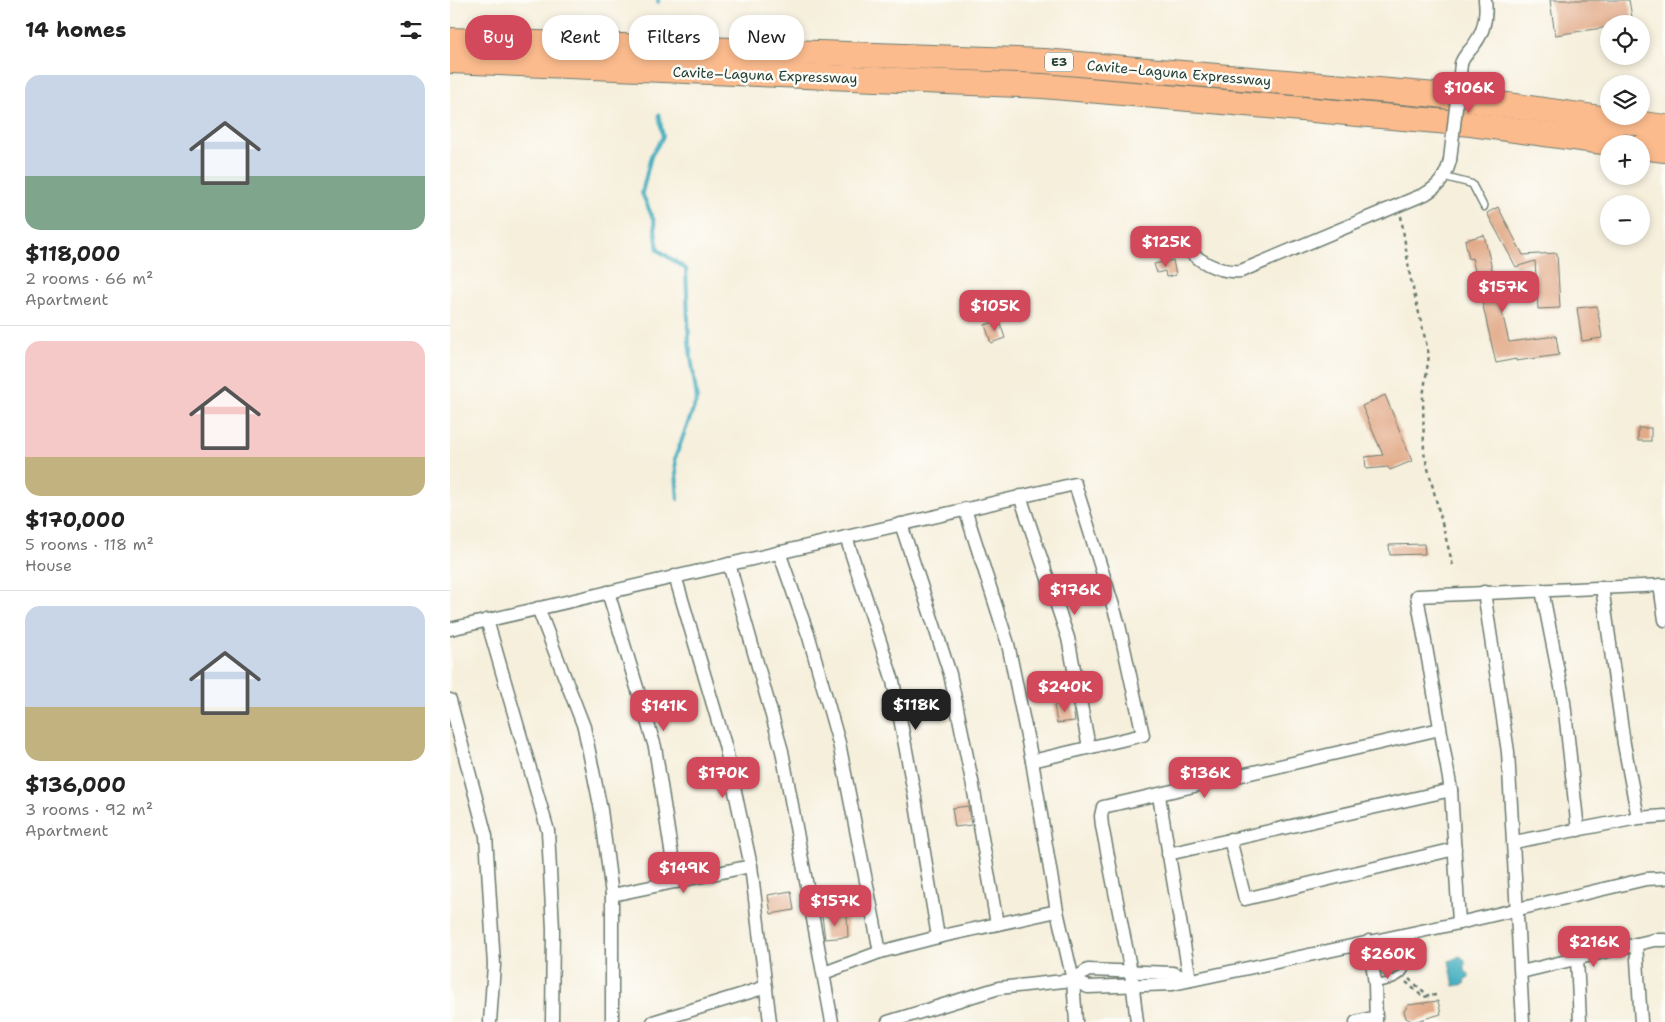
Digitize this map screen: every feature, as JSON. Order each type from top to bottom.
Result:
[{"type":"highway","name":"Cavite–Laguna Expressway","points":[[450,40],[1044,61],[1436,96],[1665,127]]},
{"type":"highway","name":"Cavite–Laguna Expressway","points":[[450,61],[1042,86],[1471,124],[1600,142]]},
{"type":"highway","points":[[1650,148],[1665,150]]},
{"type":"street","points":[[1183,244],[1193,255],[1218,269],[1228,272],[1241,271],[1436,188],[1445,177],[1450,160],[1461,64],[1465,55],[1481,34],[1485,16],[1485,0]]},
{"type":"street","points":[[450,628],[1075,484],[1119,625],[1144,735],[1032,761]]},
{"type":"street","points":[[1020,496],[1068,638],[1089,747]]},
{"type":"street","points":[[965,509],[1008,644],[1032,761],[1057,911],[1073,980],[1076,1022]]},
{"type":"street","points":[[901,524],[950,674],[973,786],[997,924]]},
{"type":"street","points":[[846,537],[893,681],[938,937]]},
{"type":"street","points":[[779,552],[809,637],[839,743],[880,952]]},
{"type":"street","points":[[729,564],[782,750],[832,1022]]},
{"type":"street","points":[[675,576],[726,744],[751,866],[770,1022]]},
{"type":"street","points":[[1459,923],[1451,790],[1417,596],[1662,585],[1665,620]]},
{"type":"street","points":[[1602,587],[1624,744],[1638,818]]},
{"type":"street","points":[[1542,590],[1564,702],[1578,830]]},
{"type":"street","points":[[608,592],[655,747],[676,882]]},
{"type":"street","points":[[1484,592],[1508,752],[1523,1022]]},
{"type":"street","points":[[538,608],[584,727],[601,810],[612,895],[612,1022]]},
{"type":"street","points":[[487,620],[548,831],[553,929],[552,1022]]},
{"type":"street","points":[[450,700],[486,836],[494,966],[490,1022]]},
{"type":"street","points":[[1137,1022],[1132,978],[1101,816],[1103,807],[1159,796],[1440,729]]},
{"type":"street","points":[[1168,854],[1451,790]]},
{"type":"street","points":[[1159,796],[1190,980]]},
{"type":"street","points":[[1514,842],[1638,818],[1665,816]]},
{"type":"street","points":[[1230,839],[1245,899],[1455,849]]},
{"type":"street","points":[[612,895],[751,866]]},
{"type":"street","points":[[888,1022],[999,988],[1073,980],[1088,987],[1132,978],[1173,984],[1459,923],[1646,879],[1665,878]]},
{"type":"street","points":[[824,974],[880,952],[938,937],[1057,911]]},
{"type":"street","points":[[1521,972],[1636,944],[1665,940]]},
{"type":"street","points":[[1356,1022],[1376,1020],[1375,984],[1369,942]]},
{"type":"street","points":[[1636,944],[1641,1022]]},
{"type":"street","points":[[1578,958],[1580,1022]]},
{"type":"street","points":[[653,1022],[766,987]]},
{"type":"lane","points":[[1445,177],[1472,184],[1484,207]]},
{"type":"lane","points":[[1375,984],[1390,982],[1402,975],[1408,960],[1404,934]]},
{"type":"path","points":[[1401,204],[1401,220],[1410,276],[1429,355],[1423,397],[1424,453],[1454,566]]},
{"type":"path","points":[[1402,975],[1423,997],[1436,995]]},
{"type":"green space","points":[[1389,949],[1398,953],[1402,962],[1398,971],[1389,975],[1380,971],[1376,962],[1380,953]]},
{"type":"water","points":[[1460,956],[1465,960],[1465,971],[1469,974],[1469,978],[1464,981],[1465,984],[1454,986],[1449,961]]},
{"type":"building","points":[[1550,0],[1629,0],[1632,15],[1600,15],[1600,28],[1555,35]]},
{"type":"building","points":[[1498,207],[1523,255],[1557,253],[1560,308],[1538,309],[1535,261],[1516,267],[1487,213]]},
{"type":"building","points":[[1484,235],[1509,342],[1556,336],[1559,355],[1496,363],[1472,258],[1469,259],[1465,240]]},
{"type":"building","points":[[1173,260],[1176,275],[1166,277],[1165,271],[1157,273],[1154,264]]},
{"type":"building","points":[[1597,306],[1602,338],[1582,341],[1577,308]]},
{"type":"building","points":[[999,320],[1005,338],[991,343],[985,325]]},
{"type":"building","points":[[1385,395],[1412,461],[1390,470],[1388,467],[1366,469],[1365,457],[1383,455],[1362,406]]},
{"type":"building","points":[[1638,428],[1651,428],[1651,441],[1638,441]]},
{"type":"building","points":[[1424,544],[1425,554],[1390,555],[1389,545]]},
{"type":"building","points":[[1072,702],[1075,721],[1057,723],[1054,705]]},
{"type":"building","points":[[968,806],[971,825],[955,827],[952,808]]},
{"type":"building","points":[[791,891],[794,910],[771,914],[768,895]]},
{"type":"building","points":[[847,915],[848,937],[825,939],[822,916]]},
{"type":"building","points":[[1438,1001],[1441,1014],[1413,1022],[1406,1018],[1404,1011],[1408,1005]]},
{"type":"waterway","points":[[659,115],[663,137],[651,156],[642,193],[654,221],[658,250],[686,269],[689,343],[697,399],[675,458],[678,499]]}]
